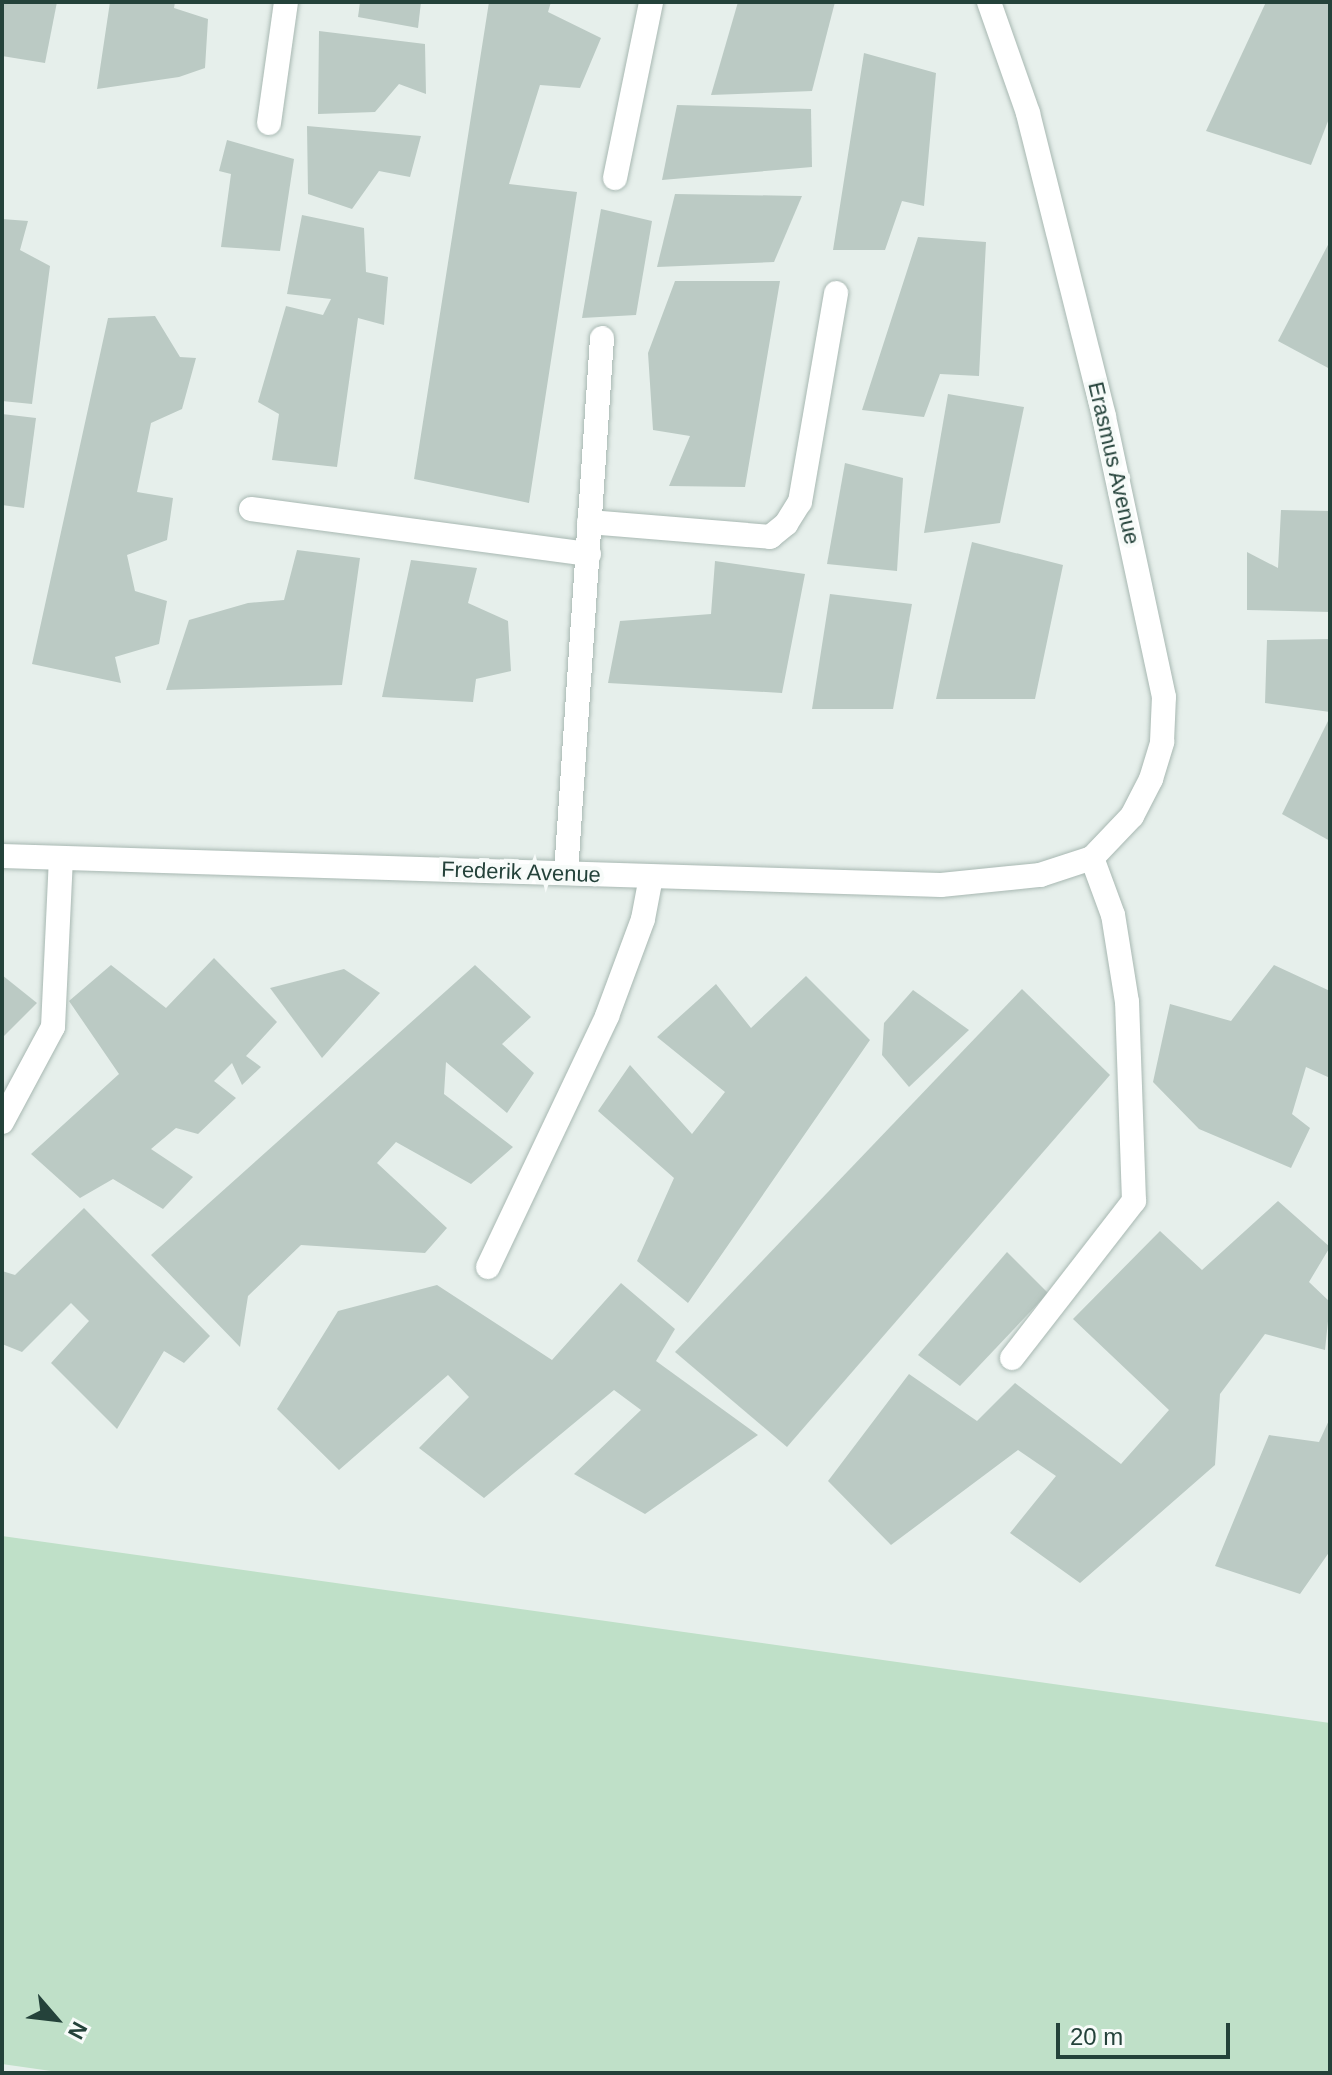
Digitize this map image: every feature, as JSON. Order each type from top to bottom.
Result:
[{"type":"street","points":[[269,123],[286,2]]},
{"type":"street","points":[[615,178],[651,2]]},
{"type":"street","name":"Erasmus Avenue","points":[[989,2],[1028,113],[1104,416],[1164,697],[1162,742],[1151,779],[1132,816],[1092,858],[1040,875]]},
{"type":"street","points":[[589,522],[770,537],[786,524],[800,502],[836,293]]},
{"type":"street","points":[[566,873],[602,338]]},
{"type":"street","points":[[251,509],[589,554]]},
{"type":"street","name":"Frederik Avenue","points":[[2,856],[941,885],[1040,875]]},
{"type":"street","points":[[2,1122],[53,1027],[61,858]]},
{"type":"street","points":[[1012,1358],[1134,1201],[1127,1002],[1113,915],[1092,858]]},
{"type":"street","points":[[488,1267],[607,1016],[643,919],[651,877]]},
{"type":"green space","points":[[2,1536],[1330,1723],[1330,2073],[65,2073],[2,2064]]},
{"type":"building","points":[[2,2],[57,2],[45,63],[2,56]]},
{"type":"building","points":[[110,2],[175,2],[174,8],[208,19],[205,68],[179,77],[97,89]]},
{"type":"building","points":[[360,2],[421,2],[418,28],[358,17]]},
{"type":"building","points":[[489,2],[551,2],[548,12],[601,38],[580,88],[540,85],[509,184],[577,192],[529,503],[414,479]]},
{"type":"building","points":[[738,2],[835,2],[812,91],[711,95]]},
{"type":"building","points":[[1266,2],[1330,2],[1330,116],[1311,165],[1206,131]]},
{"type":"building","points":[[319,31],[425,44],[426,94],[399,84],[375,112],[318,114]]},
{"type":"building","points":[[864,53],[936,73],[924,206],[902,201],[885,250],[833,250]]},
{"type":"building","points":[[677,105],[811,109],[812,167],[662,180]]},
{"type":"building","points":[[307,126],[421,136],[410,177],[379,171],[352,209],[308,194]]},
{"type":"building","points":[[227,140],[294,159],[280,251],[221,247],[231,174],[219,171]]},
{"type":"building","points":[[675,194],[802,196],[774,262],[657,267]]},
{"type":"building","points":[[601,209],[652,221],[636,315],[582,318]]},
{"type":"building","points":[[302,215],[364,228],[366,272],[388,277],[384,325],[358,318],[337,467],[272,460],[279,414],[258,402],[286,306],[323,315],[331,299],[287,294]]},
{"type":"building","points":[[2,219],[28,221],[20,250],[50,266],[32,404],[2,401]]},
{"type":"building","points":[[918,237],[986,242],[979,376],[940,374],[924,417],[862,410]]},
{"type":"building","points":[[1330,241],[1330,369],[1278,341]]},
{"type":"building","points":[[675,281],[780,281],[745,487],[669,486],[690,436],[653,430],[648,353]]},
{"type":"building","points":[[155,316],[180,357],[196,358],[182,409],[151,423],[137,492],[173,498],[167,540],[127,555],[135,591],[167,601],[159,644],[115,657],[121,683],[32,664],[108,318]]},
{"type":"building","points":[[948,394],[1024,407],[1000,523],[924,533]]},
{"type":"building","points":[[2,414],[36,418],[24,508],[2,505]]},
{"type":"building","points":[[845,463],[903,478],[897,571],[827,564]]},
{"type":"building","points":[[1281,510],[1330,511],[1330,612],[1247,610],[1247,552],[1278,568]]},
{"type":"building","points":[[972,542],[1063,565],[1035,699],[936,699]]},
{"type":"building","points":[[297,550],[360,558],[342,685],[166,690],[189,620],[248,603],[284,600]]},
{"type":"building","points":[[411,560],[477,568],[468,603],[508,621],[511,671],[476,679],[473,702],[382,697]]},
{"type":"building","points":[[715,561],[805,574],[782,693],[608,683],[620,621],[711,614]]},
{"type":"building","points":[[830,594],[912,604],[893,709],[812,709]]},
{"type":"building","points":[[1330,639],[1330,712],[1265,703],[1267,640]]},
{"type":"building","points":[[1330,717],[1330,841],[1282,814]]},
{"type":"building","points":[[214,958],[277,1022],[246,1056],[261,1067],[242,1085],[232,1063],[214,1081],[236,1098],[198,1134],[176,1128],[151,1149],[193,1177],[163,1209],[113,1179],[80,1198],[31,1154],[119,1074],[69,1001],[111,965],[166,1008]]},
{"type":"building","points":[[475,965],[531,1017],[502,1044],[534,1073],[507,1113],[446,1062],[444,1094],[513,1147],[471,1184],[396,1142],[377,1163],[447,1228],[425,1253],[301,1245],[248,1296],[240,1347],[151,1255]]},
{"type":"building","points":[[1274,965],[1330,991],[1330,1078],[1306,1067],[1292,1114],[1310,1128],[1291,1168],[1199,1129],[1153,1082],[1170,1004],[1231,1021]]},
{"type":"building","points":[[344,969],[380,993],[322,1058],[270,988]]},
{"type":"building","points":[[2,975],[37,1003],[2,1038]]},
{"type":"building","points":[[806,976],[870,1040],[688,1303],[637,1261],[674,1178],[598,1111],[630,1065],[692,1134],[725,1092],[657,1037],[716,984],[751,1028]]},
{"type":"building","points":[[1022,989],[1110,1075],[787,1447],[675,1352]]},
{"type":"building","points":[[913,990],[969,1030],[909,1087],[882,1055],[884,1023]]},
{"type":"building","points":[[1278,1201],[1330,1247],[1309,1282],[1330,1302],[1325,1350],[1265,1334],[1220,1394],[1215,1465],[1080,1583],[1010,1533],[1056,1476],[1018,1450],[891,1545],[828,1481],[909,1374],[977,1421],[1015,1383],[1121,1464],[1169,1410],[1073,1319],[1160,1231],[1202,1270]]},
{"type":"building","points":[[84,1208],[210,1336],[184,1363],[164,1351],[117,1429],[51,1363],[89,1321],[71,1303],[22,1352],[2,1344],[2,1271],[15,1275]]},
{"type":"building","points":[[1007,1252],[1048,1293],[960,1386],[918,1355]]},
{"type":"building","points":[[621,1283],[675,1329],[656,1361],[758,1435],[645,1514],[574,1474],[641,1410],[614,1390],[484,1498],[419,1448],[469,1397],[448,1375],[339,1470],[277,1409],[338,1311],[437,1285],[552,1360]]},
{"type":"building","points":[[1330,1418],[1330,1551],[1300,1594],[1215,1566],[1269,1435],[1319,1442]]}]
